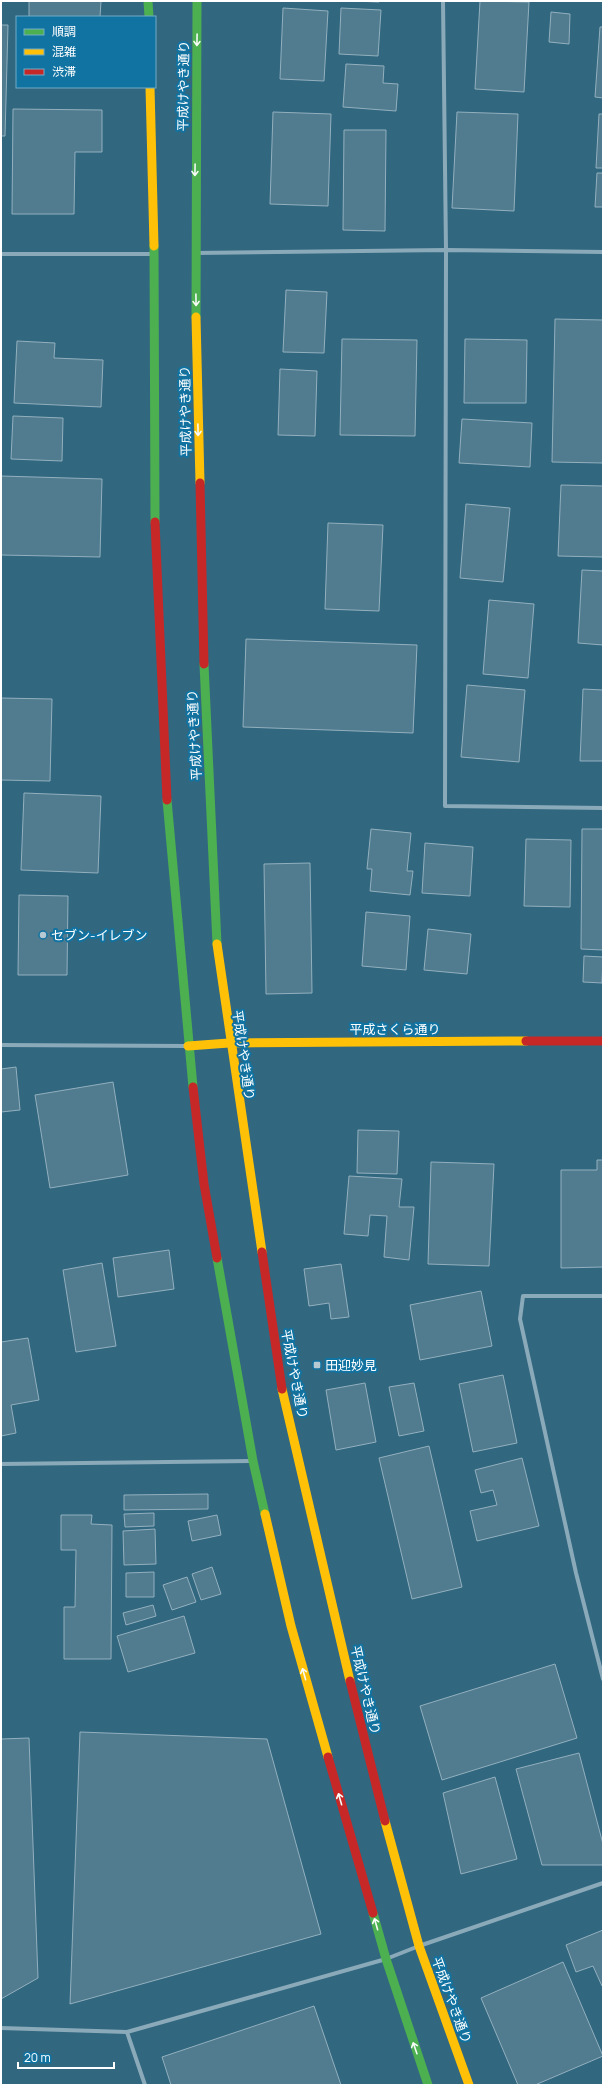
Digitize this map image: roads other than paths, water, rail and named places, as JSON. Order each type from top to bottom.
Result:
[{"type":"street","points":[[148,1],[149,16]]},
{"type":"street","name":"平成けやき通り","points":[[197,1],[195,253],[203,653],[217,952],[229,1043],[281,1383],[371,1769],[419,1946],[469,2085]]},
{"type":"street","points":[[443,1],[446,250],[446,806],[603,808]]},
{"type":"street","points":[[150,88],[154,254],[155,542],[167,797],[188,1046],[204,1184],[253,1461],[290,1626],[386,1960],[428,2085]]},
{"type":"street","points":[[195,253],[446,250],[603,252]]},
{"type":"street","points":[[1,254],[154,254]]},
{"type":"street","name":"平成さくら通り","points":[[188,1046],[229,1043],[603,1041]]},
{"type":"street","points":[[1,1045],[188,1046]]},
{"type":"street","points":[[603,1296],[523,1296],[520,1319],[576,1573],[603,1679]]},
{"type":"street","points":[[1,1464],[253,1461]]},
{"type":"street","points":[[1,2028],[127,2032],[386,1960],[419,1946],[603,1884]]},
{"type":"street","points":[[127,2032],[145,2085]]},
{"type":"place","name":"セブン-イレブン","points":[[43,935]]},
{"type":"place","name":"田迎妙見","points":[[317,1365]]}]
